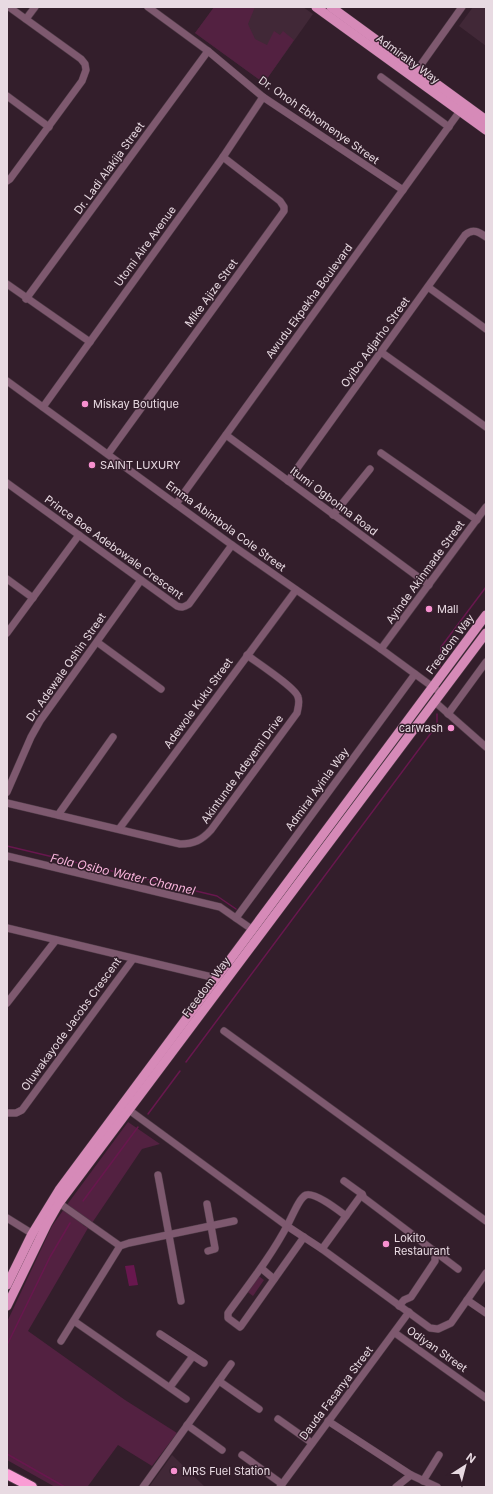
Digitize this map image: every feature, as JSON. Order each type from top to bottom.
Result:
[{"type":"highway","points":[[7,1474],[32,1487]]},
{"type":"highway","points":[[7,1478],[24,1487]]},
{"type":"main road","name":"Admiralty Way","points":[[316,7],[486,120]]},
{"type":"main road","name":"Admiralty Way","points":[[331,7],[460,111],[486,130]]},
{"type":"main road","name":"Freedom Way","points":[[7,1285],[36,1236],[59,1190],[486,615]]},
{"type":"main road","name":"Freedom Way","points":[[7,1306],[36,1236],[59,1203],[486,633]]},
{"type":"street","points":[[7,180],[10,179],[49,127],[82,81],[86,70],[85,64],[81,59],[9,7]]},
{"type":"street","points":[[26,19],[35,7]]},
{"type":"street","name":"Dr. Onoh Ebhomenye Street","points":[[148,7],[208,51],[263,97],[403,190]]},
{"type":"street","points":[[414,73],[462,7]]},
{"type":"street","name":"Dr. Ladi Alakija Street","points":[[26,298],[208,51]]},
{"type":"street","points":[[381,77],[449,127]]},
{"type":"street","points":[[7,96],[49,127]]},
{"type":"street","name":"Utomi Aire Avenue","points":[[43,407],[223,157],[263,97]]},
{"type":"street","name":"Awudu Ekpekha Boulevard","points":[[176,504],[460,111]]},
{"type":"street","name":"Mike Ajize Stret","points":[[108,454],[284,211],[284,207],[280,201],[223,157]]},
{"type":"street","name":"Oyibo Adjarho Street","points":[[288,481],[465,235],[473,231],[480,232],[486,237]]},
{"type":"street","points":[[7,284],[90,342]]},
{"type":"street","points":[[428,287],[486,329]]},
{"type":"street","points":[[381,352],[486,427]]},
{"type":"street","name":"Emma Abimbola Cole Street","points":[[7,381],[232,545],[433,687]]},
{"type":"street","name":"Itumi Ogbonna Road","points":[[226,435],[429,585]]},
{"type":"street","points":[[381,453],[476,520]]},
{"type":"street","points":[[333,515],[370,469]]},
{"type":"street","name":"Prince Boe Adebowale Crescent","points":[[7,484],[177,606],[185,607],[189,604],[232,545]]},
{"type":"street","name":"Ayinde Akinmade Street","points":[[381,650],[486,507]]},
{"type":"street","points":[[7,633],[79,535]]},
{"type":"street","points":[[7,579],[33,598]]},
{"type":"street","name":"Dr. Adewale Oshin Street","points":[[7,792],[31,737],[40,721],[141,580]]},
{"type":"street","name":"Adewole Kuku Street","points":[[119,829],[246,655],[296,590]]},
{"type":"street","points":[[97,642],[161,688]]},
{"type":"street","name":"Akintunde Adeyemi Drive","points":[[7,803],[180,844],[198,842],[212,830],[296,713],[298,707],[299,698],[293,690],[246,655]]},
{"type":"street","points":[[448,714],[486,662]]},
{"type":"street","name":"Admiral Ayinla Way","points":[[236,918],[415,674]]},
{"type":"street","name":"Freedom Way","points":[[433,687],[441,693]]},
{"type":"street","points":[[435,702],[486,746]]},
{"type":"street","points":[[58,815],[113,737]]},
{"type":"street","points":[[7,856],[220,907],[253,930]]},
{"type":"street","points":[[7,928],[215,979],[226,980]]},
{"type":"street","points":[[7,1003],[56,940]]},
{"type":"street","name":"Oluwakayode Jacobs Crescent","points":[[7,1113],[16,1113],[22,1110],[133,958]]},
{"type":"street","points":[[224,1031],[486,1221]]},
{"type":"street","points":[[128,1110],[430,1328],[438,1329],[451,1323],[486,1273]]},
{"type":"street","points":[[158,1175],[181,1301]]},
{"type":"street","points":[[344,1181],[362,1194],[364,1198],[458,1269]]},
{"type":"street","points":[[322,1249],[362,1194]]},
{"type":"street","points":[[304,1237],[241,1326],[240,1327],[228,1318],[228,1313],[261,1268],[287,1226],[302,1198],[306,1195],[311,1195],[346,1216]]},
{"type":"street","points":[[59,1203],[120,1246]]},
{"type":"street","points":[[207,1204],[215,1249],[208,1251]]},
{"type":"street","points":[[7,1218],[36,1236]]},
{"type":"street","points":[[61,1341],[120,1246],[234,1221]]},
{"type":"street","points":[[399,1306],[404,1300],[411,1297],[435,1261],[435,1252]]},
{"type":"street","points":[[261,1268],[274,1279]]},
{"type":"street","points":[[467,1300],[486,1314]]},
{"type":"street","name":"Dauda Fasanya Street","points":[[281,1485],[395,1333],[409,1312]]},
{"type":"street","points":[[74,1321],[186,1399]]},
{"type":"street","name":"Odiyan Street","points":[[395,1333],[486,1398]]},
{"type":"street","points":[[160,1334],[204,1363]]},
{"type":"street","points":[[170,1387],[192,1356]]},
{"type":"street","points":[[143,1487],[231,1364]]},
{"type":"street","points":[[219,1381],[259,1409]]},
{"type":"street","points":[[278,1419],[312,1443]]},
{"type":"street","points":[[328,1421],[411,1474],[437,1487]]},
{"type":"street","points":[[187,1425],[222,1450]]},
{"type":"street","points":[[242,1455],[281,1485]]},
{"type":"street","points":[[423,1481],[439,1455]]},
{"type":"street","points":[[396,1487],[411,1474]]},
{"type":"shaded area","points":[[214,7],[255,7],[248,24],[255,39],[267,45],[274,31],[280,35],[283,31],[294,40],[264,83],[195,33]]},
{"type":"shaded area","points":[[215,7],[303,7],[313,14],[264,83],[195,33]]},
{"type":"shaded area","points":[[473,7],[486,7],[486,46],[459,26]]},
{"type":"shaded area","points":[[128,1122],[160,1144],[142,1149],[92,1223],[86,1219],[83,1225],[88,1228],[28,1331],[125,1400],[177,1433],[152,1466],[118,1445],[88,1486],[89,1487],[55,1487],[7,1460],[7,1322],[52,1226]]},
{"type":"shaded area","points":[[134,1265],[138,1285],[129,1286],[125,1266]]},
{"type":"shaded area","points":[[256,1274],[264,1280],[253,1296],[245,1290]]},
{"type":"shaded area","name":"MRS Fuel Station","points":[[172,1455],[205,1487],[149,1487]]},
{"type":"waterway","points":[[440,667],[441,647],[486,587]]},
{"type":"waterway","points":[[186,1062],[437,725],[437,714]]},
{"type":"waterway","name":"Fola Osibo Water Channel","points":[[7,846],[217,896],[236,909]]},
{"type":"waterway","points":[[148,1114],[180,1071]]},
{"type":"waterway","points":[[83,1201],[138,1127]]},
{"type":"waterway","points":[[7,1345],[50,1257],[70,1223]]},
{"type":"waterway","points":[[7,1454],[65,1487]]},
{"type":"place","name":"Miskay Boutique","points":[[85,404]]},
{"type":"place","name":"SAINT LUXURY","points":[[92,465]]},
{"type":"place","name":"Mall","points":[[429,609]]},
{"type":"place","name":"carwash","points":[[451,728]]},
{"type":"place","name":"Lokito Restaurant","points":[[386,1244]]},
{"type":"place","name":"MRS Fuel Station","points":[[174,1471]]}]
